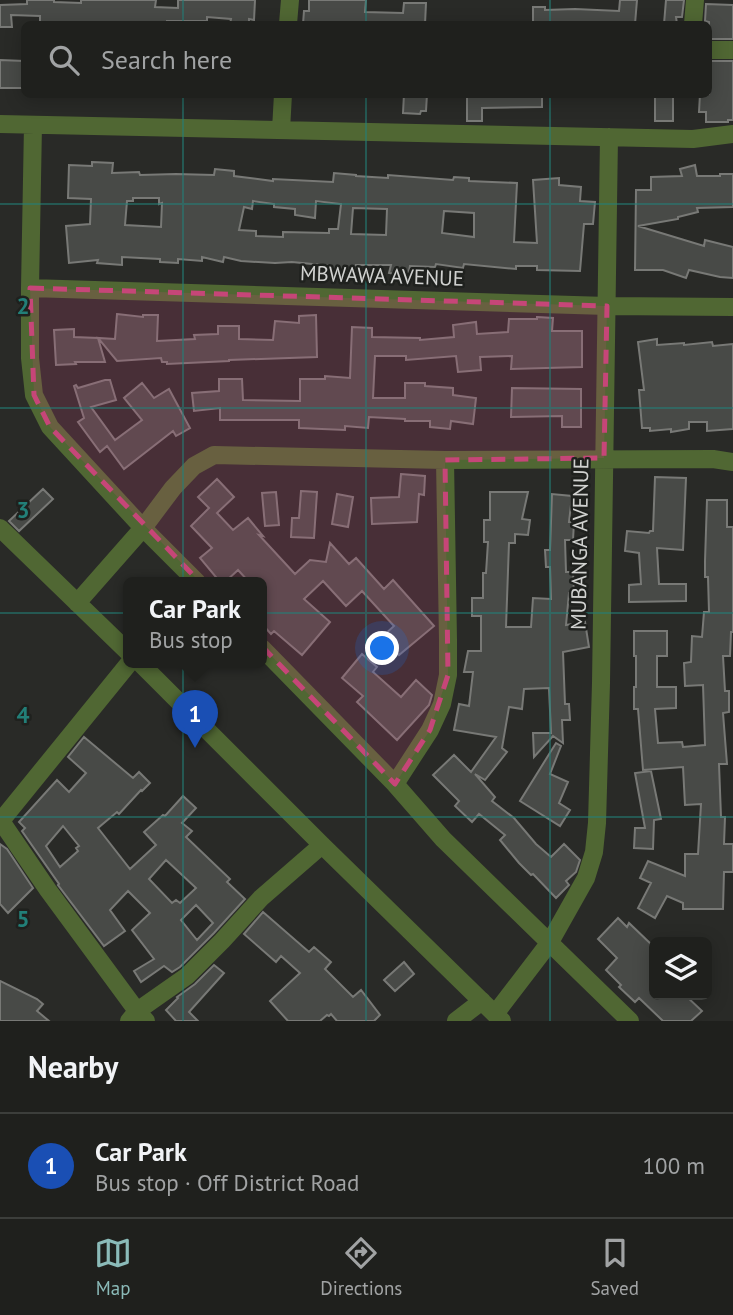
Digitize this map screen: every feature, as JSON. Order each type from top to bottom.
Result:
[{"type":"street","points":[[288,21],[290,0]]},
{"type":"street","points":[[694,21],[695,0]]},
{"type":"street","points":[[712,50],[733,50]]},
{"type":"street","points":[[281,130],[283,98]]},
{"type":"street","points":[[0,124],[693,139],[733,134]]},
{"type":"street","points":[[33,125],[30,358],[34,395],[50,428],[192,577]]},
{"type":"street","name":"MUBANGA AVENUE","points":[[499,1018],[550,942],[586,878],[594,852],[597,823],[609,137]]},
{"type":"street","name":"MBWAWA AVENUE","points":[[30,288],[607,306],[733,307]]},
{"type":"street","points":[[77,603],[144,528],[173,488],[194,466],[214,454],[445,460],[713,459],[733,462]]},
{"type":"street","points":[[395,784],[430,730],[442,704],[447,676],[445,460]]},
{"type":"street","points":[[0,528],[123,647]]},
{"type":"street","points":[[267,654],[395,784],[443,839],[630,1021]]},
{"type":"street","points":[[125,668],[0,822],[138,1018],[187,976],[261,898],[322,845]]},
{"type":"street","points":[[145,668],[499,1018]]},
{"type":"street","points":[[456,1021],[482,1001]]},
{"type":"highlighted area","points":[[30,288],[607,306],[604,458],[445,460],[448,675],[430,730],[395,784],[50,427],[34,395]]},
{"type":"building","points":[[27,0],[81,3],[81,0],[156,0],[155,7],[178,8],[178,0],[255,0],[254,20],[249,21],[207,17],[207,21],[40,21],[40,16],[11,15],[12,27],[0,27],[0,5],[27,4]]},
{"type":"building","points":[[309,0],[366,0],[365,12],[403,13],[404,3],[426,3],[425,21],[303,21],[304,11],[309,11]]},
{"type":"building","points":[[620,0],[637,0],[635,21],[533,21],[533,7],[545,7],[545,10],[619,11]]},
{"type":"building","points":[[666,0],[684,0],[682,17],[676,17],[677,21],[664,21]]},
{"type":"building","points":[[706,4],[733,5],[733,39],[712,39],[712,21],[705,21]]},
{"type":"building","points":[[0,60],[21,61],[21,88],[0,88]]},
{"type":"building","points":[[712,61],[733,61],[733,120],[706,122],[706,112],[699,112],[700,98],[712,98]]},
{"type":"building","points":[[404,98],[427,98],[426,111],[421,111],[420,114],[403,113]]},
{"type":"building","points":[[467,98],[542,98],[542,107],[482,108],[482,121],[467,121]]},
{"type":"building","points":[[655,98],[673,98],[673,121],[655,121]]},
{"type":"building","points":[[92,162],[113,163],[112,173],[139,172],[140,175],[214,175],[215,169],[234,171],[234,176],[273,181],[333,182],[334,173],[388,178],[388,175],[453,180],[454,177],[469,178],[469,181],[517,183],[514,242],[537,243],[533,180],[559,178],[559,185],[581,187],[580,201],[595,202],[593,224],[584,224],[580,271],[537,270],[537,266],[516,266],[516,269],[464,264],[463,268],[436,264],[435,267],[410,266],[408,276],[389,273],[391,265],[356,265],[356,274],[332,273],[332,266],[241,261],[224,257],[223,262],[202,257],[202,261],[178,259],[178,263],[122,257],[122,265],[97,263],[98,260],[69,263],[66,226],[90,224],[91,199],[68,198],[69,165],[92,166]],"holes":[[[133,198],[159,198],[159,204],[162,203],[161,227],[125,225],[127,201],[133,201]],[[253,201],[295,209],[295,215],[315,218],[316,201],[341,204],[338,229],[329,229],[329,233],[283,232],[283,237],[256,236],[256,231],[239,230],[244,207],[252,209]],[[353,208],[387,209],[386,235],[351,234]],[[444,211],[474,213],[474,237],[442,233]]]},
{"type":"building","points":[[695,165],[697,176],[733,174],[733,207],[697,208],[698,212],[678,219],[638,226],[704,246],[705,240],[733,247],[733,278],[689,270],[686,278],[663,270],[635,270],[636,190],[651,190],[651,177],[682,176],[680,169]]},
{"type":"building","points":[[117,314],[143,317],[158,315],[157,341],[195,339],[194,335],[218,334],[218,326],[239,326],[239,339],[273,340],[275,321],[299,323],[299,316],[316,315],[317,357],[167,364],[162,362],[161,358],[117,361],[98,338],[115,339]]},
{"type":"building","points":[[553,318],[552,331],[582,331],[582,367],[511,369],[512,356],[480,357],[481,370],[458,372],[456,356],[406,360],[406,356],[375,356],[373,398],[405,398],[405,383],[453,388],[453,395],[476,398],[473,424],[451,421],[450,429],[430,427],[430,421],[369,417],[368,428],[299,428],[299,420],[220,420],[220,408],[194,411],[192,393],[219,391],[219,379],[242,379],[243,400],[300,401],[300,379],[325,379],[325,376],[350,378],[352,327],[372,328],[372,337],[420,340],[454,337],[453,325],[476,322],[477,334],[508,332],[509,319]]},
{"type":"building","points":[[74,329],[74,337],[98,338],[105,362],[56,365],[54,330]]},
{"type":"building","points":[[657,339],[657,345],[712,342],[713,346],[733,344],[733,429],[707,431],[707,422],[689,422],[689,429],[671,432],[671,429],[650,431],[650,428],[642,428],[639,390],[644,390],[638,342]]},
{"type":"building","points":[[110,380],[116,400],[91,407],[115,440],[142,420],[124,398],[142,383],[154,398],[169,389],[190,428],[176,436],[173,431],[124,469],[107,446],[100,452],[78,422],[84,418],[74,386],[78,388]]},
{"type":"building","points":[[512,388],[581,389],[581,427],[562,427],[562,416],[511,417]]},
{"type":"building","points":[[401,474],[425,476],[424,495],[419,494],[417,522],[372,524],[371,498],[399,497]]},
{"type":"building","points":[[655,477],[686,478],[683,550],[657,548],[659,584],[686,584],[686,601],[629,602],[629,585],[641,584],[639,553],[625,551],[627,531],[653,531]]},
{"type":"building","points":[[217,479],[234,497],[217,513],[233,530],[248,518],[263,536],[259,535],[295,574],[310,560],[326,562],[330,543],[349,564],[356,558],[384,589],[393,580],[434,626],[399,655],[383,636],[394,626],[362,591],[346,606],[323,581],[304,599],[330,622],[302,655],[274,631],[271,634],[267,630],[267,577],[244,577],[238,570],[230,577],[216,577],[200,558],[212,548],[191,526],[209,508],[198,497]]},
{"type":"building","points":[[43,489],[53,499],[19,531],[9,521]]},
{"type":"building","points":[[301,491],[317,492],[314,538],[291,537],[292,518],[299,518]]},
{"type":"building","points":[[276,492],[279,525],[265,526],[262,493]]},
{"type":"building","points":[[490,492],[528,492],[522,519],[530,520],[528,535],[515,534],[515,543],[509,543],[506,627],[531,627],[533,598],[551,599],[550,567],[546,567],[545,550],[550,550],[552,494],[572,496],[569,522],[574,522],[573,540],[565,540],[566,572],[573,572],[574,592],[569,593],[566,625],[585,622],[589,647],[563,652],[565,704],[569,704],[570,720],[562,720],[563,743],[553,736],[534,757],[533,733],[551,733],[549,688],[524,689],[522,709],[509,707],[502,748],[507,752],[485,780],[475,774],[495,797],[492,801],[514,818],[551,857],[564,844],[580,860],[576,872],[566,881],[569,885],[556,898],[519,863],[500,840],[505,835],[479,814],[472,822],[455,806],[459,801],[433,775],[454,755],[471,772],[496,737],[454,730],[459,704],[469,706],[473,672],[464,672],[468,651],[481,651],[481,616],[472,616],[472,598],[483,598],[483,573],[486,573],[488,542],[484,542],[484,520],[490,520]]},
{"type":"building","points":[[337,494],[353,497],[348,527],[332,524]]},
{"type":"building","points":[[707,500],[727,500],[727,527],[733,527],[733,632],[730,656],[723,656],[725,691],[729,691],[729,712],[723,713],[727,764],[719,764],[721,817],[725,817],[724,844],[733,844],[733,872],[724,872],[723,909],[683,909],[683,903],[667,896],[655,918],[638,908],[651,883],[640,878],[648,861],[685,876],[685,854],[698,854],[701,804],[685,805],[683,767],[643,770],[638,709],[634,709],[634,631],[667,631],[667,656],[657,656],[657,687],[676,687],[676,708],[655,709],[658,743],[682,742],[683,747],[705,745],[703,685],[685,686],[684,663],[691,662],[692,636],[702,637],[704,612],[709,612],[708,577],[705,577]]},
{"type":"building","points":[[362,654],[377,667],[373,672],[401,697],[416,680],[432,695],[429,705],[397,740],[357,702],[363,696],[342,678]]},
{"type":"building","points":[[84,737],[133,778],[139,772],[150,783],[119,814],[117,812],[98,828],[130,869],[156,845],[144,832],[165,816],[183,796],[196,808],[182,823],[192,831],[186,837],[230,879],[227,882],[245,899],[180,967],[172,972],[164,966],[141,982],[134,971],[154,959],[132,930],[150,913],[128,891],[110,910],[125,931],[104,946],[22,831],[25,828],[19,822],[57,780],[69,792],[86,773],[68,757]],"holes":[[[63,826],[79,846],[76,848],[78,851],[60,867],[46,846]],[[166,860],[196,888],[180,903],[176,900],[172,903],[149,879]],[[196,905],[213,923],[197,940],[181,920]]]},
{"type":"building","points":[[556,743],[561,746],[550,774],[568,782],[559,803],[570,810],[560,826],[520,801]]},
{"type":"building","points":[[651,771],[661,819],[654,820],[653,849],[634,848],[635,828],[645,828],[635,773]]},
{"type":"building","points":[[0,844],[7,849],[33,888],[8,913],[0,904]]},
{"type":"building","points":[[263,912],[309,952],[314,947],[331,962],[325,969],[353,997],[361,990],[380,1015],[374,1021],[337,1021],[331,1014],[320,1021],[288,1021],[270,1001],[300,973],[281,956],[276,962],[244,934]]},
{"type":"building","points":[[618,918],[627,927],[629,923],[649,942],[649,1000],[690,1000],[702,1011],[691,1021],[663,1021],[639,998],[635,1002],[606,970],[617,958],[598,939]]},
{"type":"building","points":[[404,962],[414,974],[395,991],[384,980]]},
{"type":"building","points":[[214,965],[224,973],[189,1012],[198,1021],[176,1021],[166,1010]]},
{"type":"building","points":[[0,981],[37,999],[43,1004],[37,1011],[49,1021],[0,1021]]},
{"type":"place","name":"Car Park","points":[[195,748]]}]
